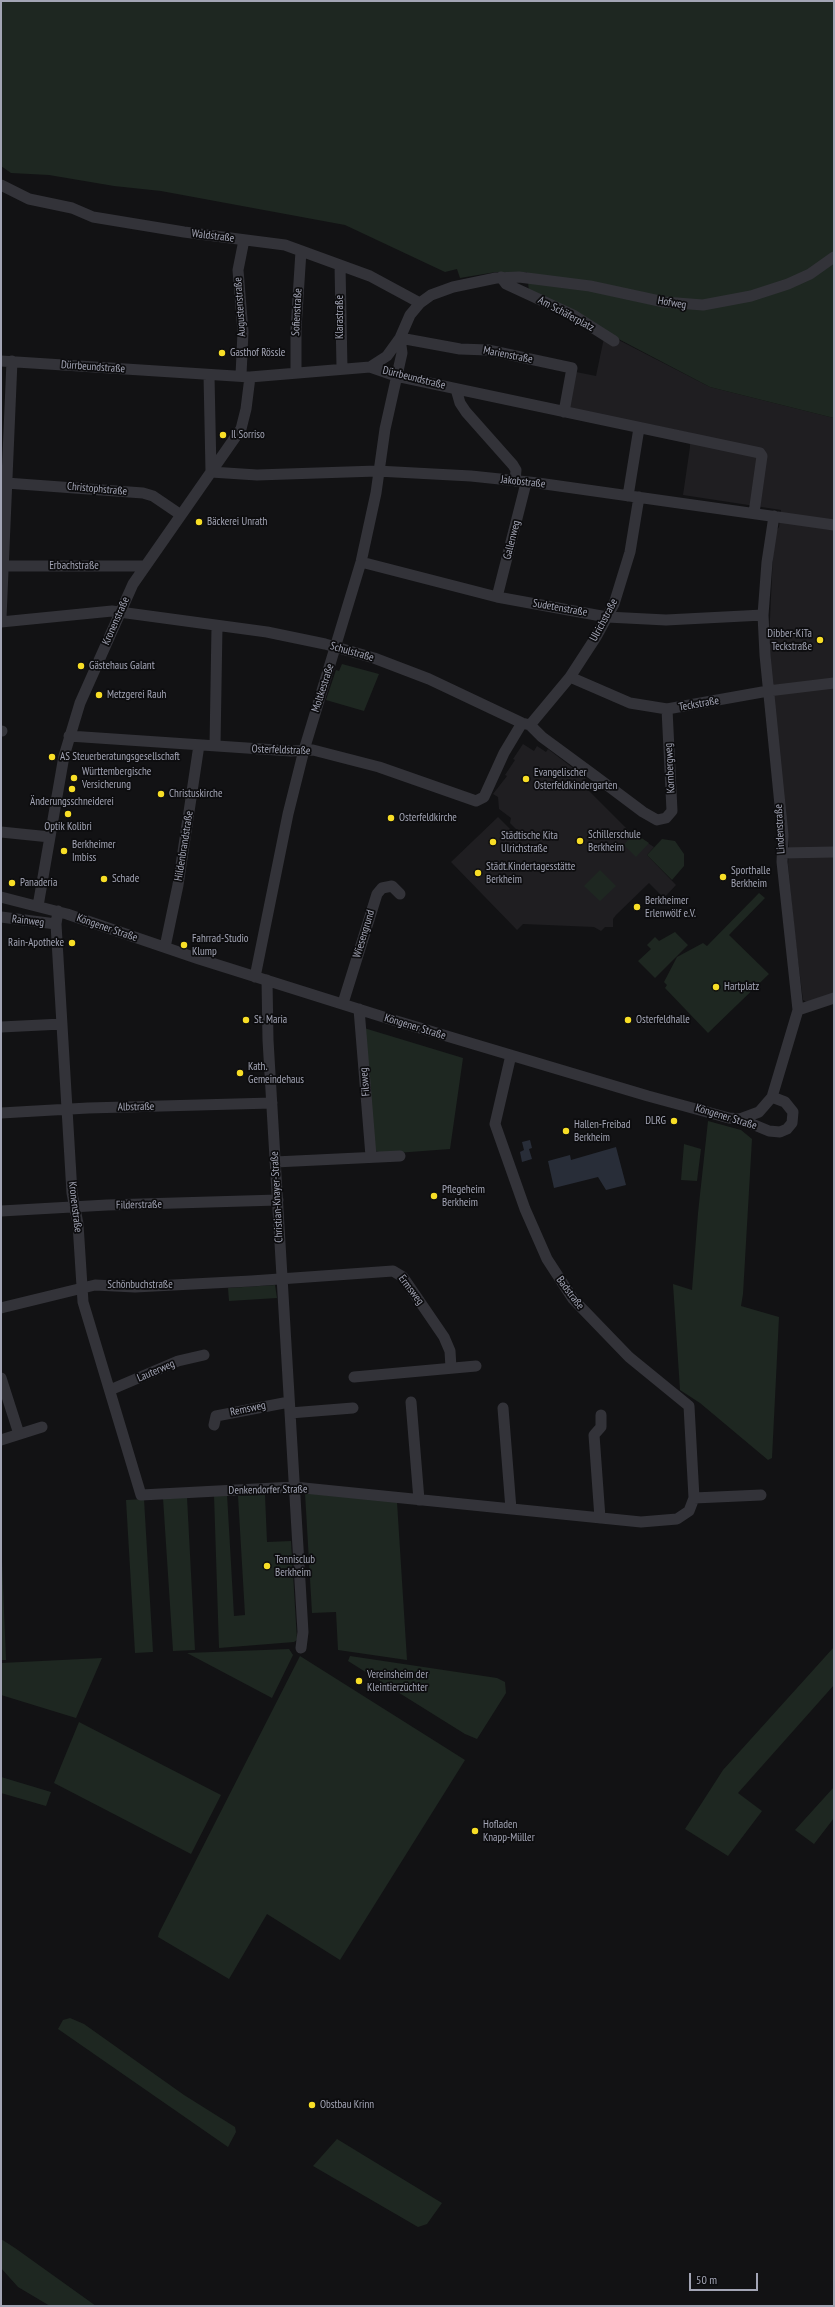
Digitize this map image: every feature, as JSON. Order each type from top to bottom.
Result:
[{"type":"street","name":"Waldstraße","points":[[1,185],[29,199],[72,208],[93,217],[280,244],[370,276],[420,303]]},
{"type":"street","name":"Augustenstraße","points":[[211,472],[241,429],[246,409],[243,324],[238,270],[244,240]]},
{"type":"street","name":"Sofienstraße","points":[[296,372],[296,329],[301,251]]},
{"type":"street","name":"Hofweg","points":[[501,277],[519,277],[571,283],[664,302],[699,306],[751,296],[788,284],[810,274],[834,257]]},
{"type":"street","name":"Klarastraße","points":[[340,265],[342,368]]},
{"type":"street","name":"Am Schäferplatz","points":[[501,277],[505,283],[573,315],[614,341]]},
{"type":"street","points":[[370,367],[387,356],[400,338],[410,315],[420,303],[444,290],[501,277]]},
{"type":"street","points":[[396,376],[402,354],[400,338]]},
{"type":"street","name":"Marienstraße","points":[[400,338],[460,349],[488,350],[572,368],[564,412]]},
{"type":"street","name":"Dürrbeundstraße","points":[[7,361],[209,375],[245,376],[370,367],[396,376],[761,454],[754,513]]},
{"type":"street","points":[[1,618],[4,566],[7,361]]},
{"type":"street","points":[[209,375],[211,472]]},
{"type":"street","name":"Moltkestraße","points":[[255,977],[288,814],[304,750],[336,647],[360,562],[376,493],[378,471],[396,376]]},
{"type":"street","name":"Gallenweg","points":[[456,389],[460,403],[466,412],[513,465],[520,482],[497,597]]},
{"type":"street","name":"Ulrichstraße","points":[[484,797],[504,753],[526,724],[570,677],[593,642],[618,595],[628,562],[635,528],[634,496],[639,428]]},
{"type":"street","name":"Jakobstraße","points":[[211,472],[256,475],[378,471],[471,476],[634,496],[834,525]]},
{"type":"street","name":"Kronenstraße","points":[[38,906],[69,736],[80,703],[119,613],[143,566],[211,472]]},
{"type":"street","name":"Christophstraße","points":[[5,480],[148,494],[181,515]]},
{"type":"street","name":"Lindenstraße","points":[[740,1119],[759,1112],[772,1097],[798,1010],[782,853],[783,835],[768,691],[763,615],[767,562],[774,516]]},
{"type":"street","name":"Sudetenstraße","points":[[360,562],[497,597],[607,616],[666,620],[763,615]]},
{"type":"street","name":"Erbachstraße","points":[[4,566],[143,566]]},
{"type":"street","name":"Schulstraße","points":[[1,622],[106,611],[267,632],[336,647],[386,662],[429,679],[526,724],[643,812],[654,819],[661,820]]},
{"type":"street","points":[[215,746],[217,626]]},
{"type":"street","name":"Teckstraße","points":[[570,677],[630,704],[667,710],[768,691],[834,683]]},
{"type":"street","name":"Kornbergweg","points":[[661,820],[668,816],[672,810],[667,710]]},
{"type":"street","name":"Osterfeldstraße","points":[[69,736],[291,752],[313,750],[379,767],[474,801],[484,797]]},
{"type":"street","name":"Hildenbrandstraße","points":[[165,947],[178,885],[199,745]]},
{"type":"street","points":[[1,832],[50,837]]},
{"type":"street","points":[[782,853],[834,852]]},
{"type":"street","name":"Wiesengrund","points":[[343,1003],[375,898],[379,891],[390,886],[400,894]]},
{"type":"street","name":"Köngener Straße","points":[[1,897],[58,911],[255,977],[648,1096],[729,1118],[740,1119],[773,1132],[787,1129],[793,1120],[793,1112],[786,1102],[772,1097]]},
{"type":"street","name":"Kronenstraße","points":[[58,911],[56,924],[72,1193],[75,1207],[82,1287],[85,1308],[141,1495]]},
{"type":"street","name":"Rainweg","points":[[1,917],[56,924]]},
{"type":"street","name":"Christian-Knayer-Straße","points":[[267,980],[275,1162],[303,1632],[301,1648]]},
{"type":"street","points":[[798,1010],[834,998]]},
{"type":"street","name":"Filsweg","points":[[359,1009],[371,1156]]},
{"type":"street","points":[[1,1027],[62,1024]]},
{"type":"street","name":"Badstraße","points":[[511,1055],[495,1124],[533,1227],[554,1272],[581,1308],[629,1357],[689,1406],[694,1498]]},
{"type":"street","name":"Albstraße","points":[[1,1113],[88,1108],[272,1103]]},
{"type":"street","points":[[275,1162],[371,1156],[400,1156]]},
{"type":"street","name":"Filderstraße","points":[[1,1211],[278,1200]]},
{"type":"street","name":"Ermsweg","points":[[282,1280],[389,1271],[397,1272],[447,1342],[451,1368]]},
{"type":"street","name":"Schönbuchstraße","points":[[1,1308],[95,1284],[135,1287],[282,1280]]},
{"type":"street","name":"Lauterweg","points":[[110,1390],[178,1361],[204,1356]]},
{"type":"street","points":[[354,1377],[476,1366]]},
{"type":"street","points":[[1,1378],[19,1434]]},
{"type":"street","points":[[411,1402],[419,1500]]},
{"type":"street","points":[[290,1407],[353,1408]]},
{"type":"street","name":"Remsweg","points":[[214,1425],[216,1416],[290,1407]]},
{"type":"street","points":[[503,1408],[511,1509]]},
{"type":"street","points":[[600,1518],[594,1435],[601,1427],[601,1415]]},
{"type":"street","points":[[1,1440],[42,1427]]},
{"type":"street","name":"Denkendorfer Straße","points":[[141,1495],[294,1487],[648,1522],[673,1520],[683,1516],[691,1508],[694,1498]]},
{"type":"street","points":[[694,1498],[761,1495]]},
{"type":"shaded area","points":[[1,1],[834,1],[834,418],[710,387],[529,292],[527,272],[496,272],[460,278],[457,269],[445,272],[345,225],[161,191],[114,186],[49,175],[11,173],[1,166]]},
{"type":"shaded area","points":[[605,333],[710,387],[834,418],[834,993],[807,1002],[803,1000],[794,929],[788,865],[789,847],[774,714],[769,640],[774,533],[779,527],[781,510],[683,495],[690,447],[690,433],[568,408],[576,372],[596,376]]},
{"type":"shaded area","points":[[342,664],[379,674],[364,711],[326,700],[336,670],[339,671]]},
{"type":"shaded area","points":[[523,744],[534,751],[537,746],[546,752],[548,749],[586,778],[582,784],[629,831],[654,847],[647,855],[676,885],[664,898],[649,883],[616,915],[613,919],[613,927],[605,927],[601,931],[594,927],[523,924],[517,930],[451,862],[498,817],[519,838],[522,835],[510,823],[511,818],[499,809],[498,797],[493,794],[507,776],[505,775],[515,760],[513,759]]},
{"type":"shaded area","points":[[634,833],[649,843],[636,857],[624,845]]},
{"type":"shaded area","points":[[662,839],[675,841],[684,854],[684,866],[672,880],[647,855]]},
{"type":"shaded area","points":[[600,870],[616,886],[600,901],[584,886]]},
{"type":"shaded area","name":"Hartplatz","points":[[759,893],[765,898],[729,935],[769,974],[708,1033],[665,988],[667,985],[664,982],[677,957],[703,943],[707,946]]},
{"type":"shaded area","points":[[675,932],[688,945],[655,978],[638,961],[651,949],[647,945],[655,937],[659,941]]},
{"type":"shaded area","points":[[364,1028],[463,1058],[450,1149],[383,1154],[374,1150]]},
{"type":"shaded area","points":[[708,1121],[741,1130],[752,1139],[743,1294],[741,1306],[779,1317],[772,1458],[768,1460],[700,1403],[680,1390],[673,1284],[692,1290],[698,1213]]},
{"type":"shaded area","points":[[530,1140],[532,1148],[529,1149],[532,1159],[522,1162],[520,1152],[524,1150],[522,1142]]},
{"type":"shaded area","points":[[684,1144],[701,1149],[697,1181],[681,1180]]},
{"type":"shaded area","points":[[616,1147],[626,1185],[606,1190],[598,1177],[554,1188],[548,1161],[570,1155],[571,1160]]},
{"type":"shaded area","points":[[275,1285],[277,1298],[229,1301],[228,1288]]},
{"type":"shaded area","points":[[305,1493],[397,1502],[407,1660],[338,1650],[336,1612],[312,1613]]},
{"type":"shaded area","name":"Tennisclub Berkheim","points":[[227,1494],[234,1616],[245,1615],[238,1496],[265,1495],[267,1542],[291,1541],[297,1640],[294,1642],[219,1648],[214,1495]]},
{"type":"shaded area","points":[[187,1497],[195,1650],[173,1651],[163,1498]]},
{"type":"shaded area","points":[[144,1499],[153,1652],[135,1653],[126,1500]]},
{"type":"shaded area","points":[[1,1536],[6,1660],[1,1660]]},
{"type":"shaded area","points":[[834,1647],[834,1685],[738,1793],[762,1811],[728,1856],[685,1829],[723,1770]]},
{"type":"shaded area","points":[[289,1649],[293,1655],[272,1698],[187,1653]]},
{"type":"shaded area","points":[[300,1656],[465,1760],[340,1960],[267,1914],[229,1979],[158,1937]]},
{"type":"shaded area","points":[[350,1656],[497,1678],[505,1682],[506,1693],[477,1739],[465,1734],[348,1661]]},
{"type":"shaded area","points":[[102,1658],[76,1718],[1,1695],[1,1663]]},
{"type":"shaded area","points":[[79,1722],[221,1795],[191,1854],[54,1783]]},
{"type":"shaded area","points":[[1,1777],[51,1792],[46,1806],[1,1793]]},
{"type":"shaded area","points":[[834,1787],[834,1818],[814,1844],[795,1830]]},
{"type":"shaded area","points":[[70,2018],[84,2024],[184,2095],[235,2127],[236,2132],[228,2147],[58,2029],[63,2020]]},
{"type":"shaded area","points":[[337,2139],[442,2203],[427,2224],[418,2227],[313,2166]]},
{"type":"shaded area","points":[[1,2239],[96,2306],[50,2306],[18,2287],[1,2268]]},
{"type":"place","name":"Gasthof Rössle","points":[[222,353]]},
{"type":"place","name":"Il Sorriso","points":[[223,435]]},
{"type":"place","name":"Bäckerei Unrath","points":[[199,522]]},
{"type":"place","name":"Dibber-KiTa Teckstraße","points":[[820,640]]},
{"type":"place","name":"Gästehaus Galant","points":[[81,666]]},
{"type":"place","name":"Metzgerei Rauh","points":[[99,695]]},
{"type":"place","name":"AS Steuerberatungsgesellschaft","points":[[52,757]]},
{"type":"place","name":"Württembergische Versicherung","points":[[74,778]]},
{"type":"place","name":"Evangelischer Osterfeldkindergarten","points":[[526,779]]},
{"type":"place","name":"Änderungsschneiderei","points":[[72,789]]},
{"type":"place","name":"Christuskirche","points":[[161,794]]},
{"type":"place","name":"Optik Kolibri","points":[[68,814]]},
{"type":"place","name":"Osterfeldkirche","points":[[391,818]]},
{"type":"place","name":"Schillerschule Berkheim","points":[[580,841]]},
{"type":"place","name":"Städtische Kita Ulrichstraße","points":[[493,842]]},
{"type":"place","name":"Berkheimer Imbiss","points":[[64,851]]},
{"type":"place","name":"Städt.Kindertagesstätte Berkheim","points":[[478,873]]},
{"type":"place","name":"Sporthalle Berkheim","points":[[723,877]]},
{"type":"place","name":"Schade","points":[[104,879]]},
{"type":"place","name":"Panaderia","points":[[12,883]]},
{"type":"place","name":"Berkheimer Erlenwölf e.V.","points":[[637,907]]},
{"type":"place","name":"Rain-Apotheke","points":[[72,943]]},
{"type":"place","name":"Fahrrad-Studio Klump","points":[[184,945]]},
{"type":"place","name":"Hartplatz","points":[[716,987]]},
{"type":"place","name":"St. Maria","points":[[246,1020]]},
{"type":"place","name":"Osterfeldhalle","points":[[628,1020]]},
{"type":"place","name":"Kath. Gemeindehaus","points":[[240,1073]]},
{"type":"place","name":"DLRG","points":[[674,1121]]},
{"type":"place","name":"Hallen-Freibad Berkheim","points":[[566,1131]]},
{"type":"place","name":"Pflegeheim Berkheim","points":[[434,1196]]},
{"type":"place","name":"Tennisclub Berkheim","points":[[267,1566]]},
{"type":"place","name":"Vereinsheim der Kleintierzüchter","points":[[359,1681]]},
{"type":"place","name":"Hofladen Knapp-Müller","points":[[475,1831]]},
{"type":"place","name":"Obstbau Krinn","points":[[312,2105]]}]
